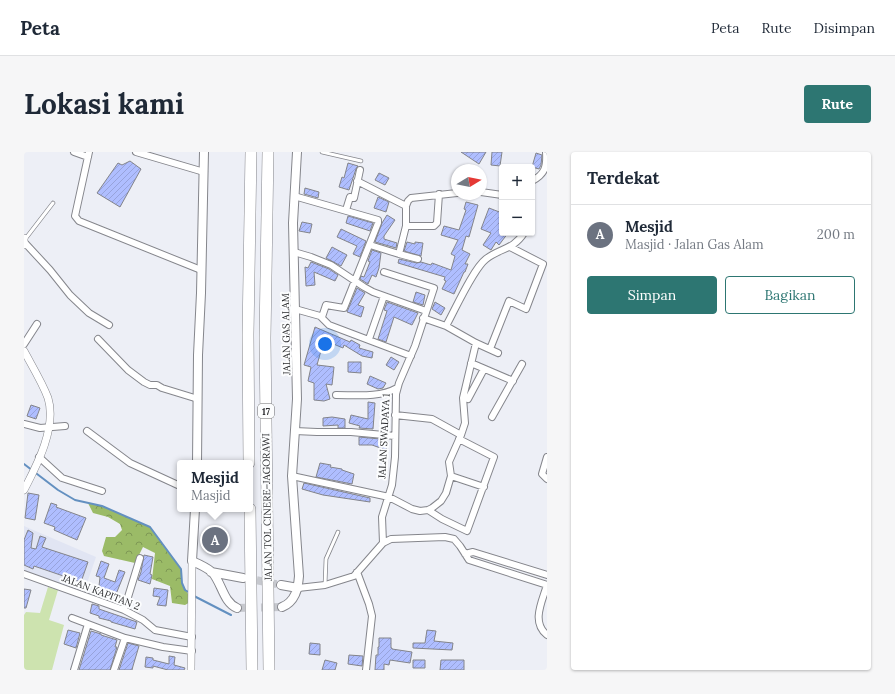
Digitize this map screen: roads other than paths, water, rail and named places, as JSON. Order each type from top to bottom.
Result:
[{"type":"highway","name":"JALAN TOL CINERE–JAGORAWI","points":[[249,460],[248,335],[251,152]]},
{"type":"highway","name":"JALAN TOL CINERE–JAGORAWI","points":[[268,152],[265,338],[269,670]]},
{"type":"highway","name":"JALAN TOL CINERE–JAGORAWI","points":[[250,512],[252,670]]},
{"type":"main road","points":[[197,460],[198,355],[204,152]]},
{"type":"main road","name":"JALAN GAS ALAM","points":[[297,152],[294,196],[297,394],[292,476],[298,588]]},
{"type":"main road","points":[[195,512],[192,561],[211,572],[243,578]]},
{"type":"main road","points":[[211,572],[216,578],[227,599],[237,608]]},
{"type":"main road","points":[[281,584],[298,588],[292,600],[286,606],[282,607]]},
{"type":"street","points":[[74,152],[88,154],[75,216],[79,221],[201,270]]},
{"type":"street","points":[[136,152],[204,172]]},
{"type":"street","points":[[535,179],[544,173],[546,166],[546,152]]},
{"type":"street","points":[[346,210],[350,197],[354,198],[360,170]]},
{"type":"street","points":[[357,181],[406,206]]},
{"type":"street","points":[[487,192],[499,194]]},
{"type":"street","points":[[399,254],[406,226],[406,206],[408,201],[411,198],[451,193]]},
{"type":"street","points":[[406,226],[434,226],[437,223],[439,194]]},
{"type":"street","points":[[294,196],[378,220],[370,245],[344,308],[326,305],[322,317]]},
{"type":"street","points":[[446,326],[482,262],[495,253],[510,247],[522,236]]},
{"type":"street","points":[[24,242],[89,313],[109,325]]},
{"type":"street","points":[[370,245],[418,259]]},
{"type":"street","points":[[490,349],[509,301],[526,309],[543,264],[510,247]]},
{"type":"street","points":[[294,252],[312,257],[331,265],[364,287],[426,312]]},
{"type":"street","name":"JALAN SWADAYA 1","points":[[383,542],[382,517],[394,470],[397,388],[412,356],[423,318],[434,288],[384,272]]},
{"type":"street","points":[[368,338],[384,296]]},
{"type":"street","points":[[295,309],[322,317],[325,322],[329,324],[412,356]]},
{"type":"street","points":[[423,318],[446,326],[476,343],[498,353]]},
{"type":"street","points":[[24,344],[37,324]]},
{"type":"street","points":[[98,339],[128,370],[144,382],[198,399]]},
{"type":"street","points":[[292,476],[388,497],[412,509],[420,511],[428,510],[441,500],[446,493],[451,476],[449,462],[465,423],[463,398],[476,343]]},
{"type":"street","points":[[24,351],[48,399],[50,415],[49,428],[39,458],[24,490]]},
{"type":"street","points":[[471,364],[513,381]]},
{"type":"street","points":[[492,417],[522,364]]},
{"type":"street","points":[[468,399],[484,369]]},
{"type":"street","points":[[336,395],[386,393],[397,388]]},
{"type":"street","points":[[395,415],[432,419],[494,457],[467,531],[442,519],[428,510]]},
{"type":"street","points":[[24,424],[35,427],[49,428],[65,426]]},
{"type":"street","points":[[295,430],[317,432],[351,432],[395,436]]},
{"type":"street","points":[[87,431],[130,463],[177,485]]},
{"type":"street","points":[[547,457],[542,474],[547,479]]},
{"type":"street","points":[[39,458],[62,478],[102,491]]},
{"type":"street","points":[[451,476],[484,487]]},
{"type":"street","points":[[298,588],[324,585],[354,576],[383,542],[391,539],[445,537],[454,539],[469,560],[547,585],[538,618],[541,628],[547,635]]},
{"type":"street","points":[[465,554],[473,552],[547,575]]},
{"type":"street","points":[[124,610],[140,558]]},
{"type":"street","points":[[191,670],[192,561]]},
{"type":"street","points":[[357,572],[371,609],[372,616],[366,670]]},
{"type":"street","name":"JALAN KAPITAN 2","points":[[24,574],[124,610],[143,620],[155,630],[192,637]]},
{"type":"street","points":[[72,618],[125,638],[163,647],[192,651]]},
{"type":"street","points":[[74,670],[88,624]]},
{"type":"street","points":[[114,670],[125,638]]},
{"type":"lane","points":[[322,152],[361,161]]},
{"type":"lane","points":[[24,242],[53,203]]},
{"type":"lane","points":[[324,585],[326,559],[338,532]]},
{"type":"waterway","points":[[24,464],[58,490],[75,500],[102,506],[150,527],[181,569],[182,583],[185,590],[190,593]]},
{"type":"waterway","points":[[194,596],[231,615]]},
{"type":"tunnel","points":[[245,578],[281,585]]},
{"type":"tunnel","points":[[237,608],[282,607]]},
{"type":"place","name":"Mesjid","points":[[215,540]]}]
